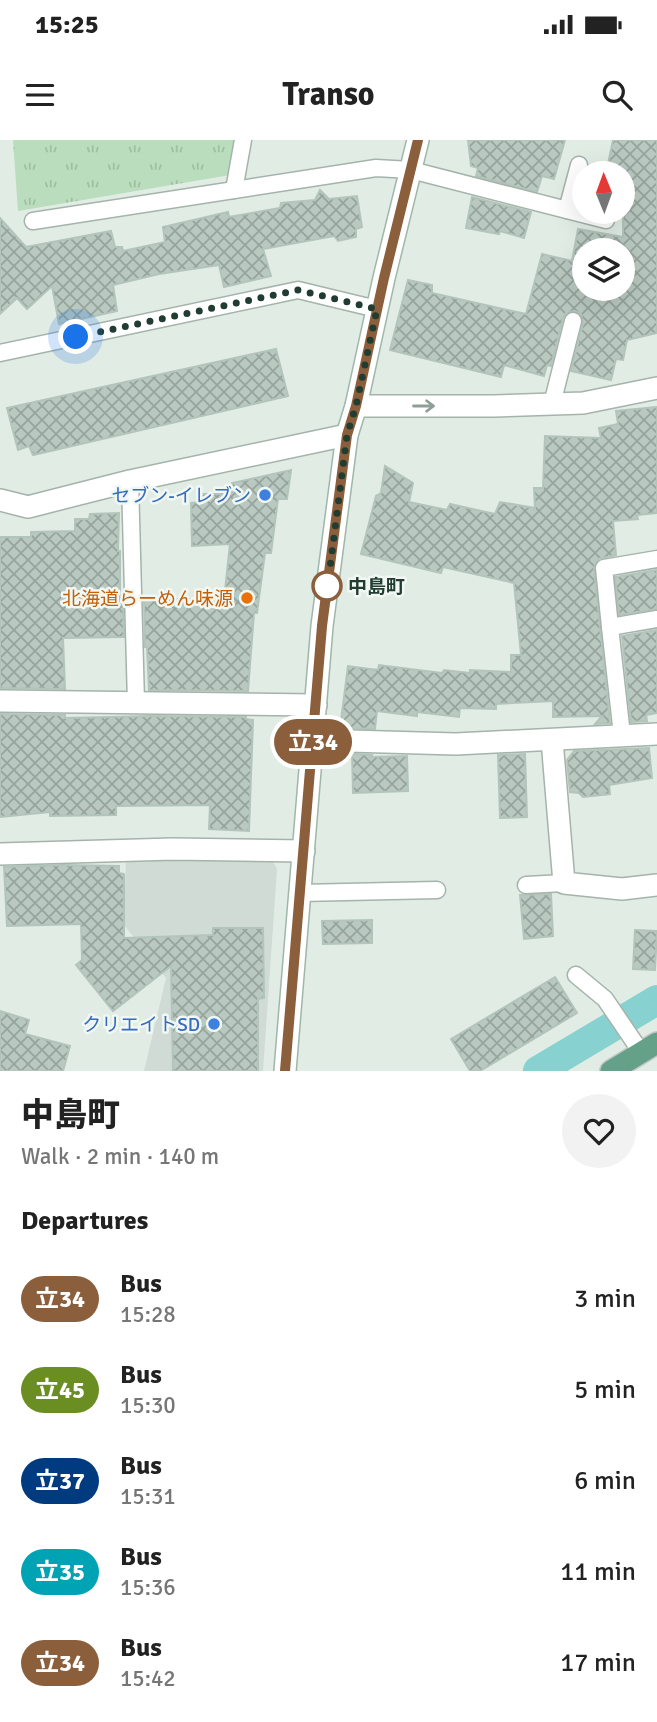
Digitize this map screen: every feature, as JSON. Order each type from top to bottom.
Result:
[{"type":"main road","points":[[611,1071],[649,1047]]},
{"type":"street","points":[[285,1071],[322,626],[347,435],[418,140]]},
{"type":"street","points":[[356,406],[494,407],[552,404],[583,402],[657,388]]},
{"type":"street","points":[[0,513],[130,481],[347,435]]},
{"type":"street","points":[[0,500],[28,507]]},
{"type":"street","points":[[0,701],[316,705]]},
{"type":"street","points":[[313,740],[456,744],[657,734]]},
{"type":"street","points":[[552,740],[564,883],[622,890],[657,885]]},
{"type":"street","points":[[0,854],[173,849],[304,851]]},
{"type":"lane","points":[[234,190],[243,140]]},
{"type":"lane","points":[[33,221],[376,168],[411,170],[572,211]]},
{"type":"lane","points":[[566,209],[572,189]]},
{"type":"lane","points":[[0,353],[298,290],[377,309]]},
{"type":"lane","points":[[552,404],[573,321]]},
{"type":"lane","points":[[130,481],[136,703]]},
{"type":"lane","points":[[622,736],[604,568],[657,559]]},
{"type":"lane","points":[[610,627],[657,619]]},
{"type":"lane","points":[[526,885],[564,883]]},
{"type":"lane","points":[[300,893],[437,890]]},
{"type":"lane","points":[[576,975],[605,999],[625,1029],[649,1047]]},
{"type":"shaded area","points":[[126,857],[271,858],[277,869],[263,1071],[144,1071],[166,978],[124,925]]},
{"type":"green space","points":[[13,140],[238,140],[242,173],[18,211]]},
{"type":"building","points":[[468,140],[565,140],[554,179],[542,176],[537,192],[476,176],[478,168],[471,166]]},
{"type":"building","points":[[613,140],[657,140],[657,333],[627,340],[623,360],[616,359],[611,380],[571,371],[583,323],[581,314],[575,311],[566,313],[563,318],[551,366],[547,365],[544,376],[504,365],[501,377],[390,350],[408,280],[432,285],[432,293],[526,314],[542,254],[572,261],[572,301],[635,301],[635,238],[576,238],[578,229],[623,237],[623,224],[635,224],[635,161],[609,161]]},
{"type":"building","points":[[320,190],[329,199],[357,196],[362,227],[356,229],[356,237],[338,241],[334,236],[263,249],[271,276],[224,287],[219,265],[159,274],[113,285],[117,311],[59,324],[52,286],[27,309],[17,298],[0,314],[0,218],[26,247],[111,231],[115,247],[122,247],[123,251],[165,242],[163,227],[228,212],[229,217],[280,208],[281,203],[315,200]]},
{"type":"building","points":[[472,197],[531,212],[524,238],[500,231],[499,234],[466,228]]},
{"type":"building","points":[[276,349],[288,396],[33,455],[29,446],[18,450],[7,408]]},
{"type":"building","points":[[657,407],[657,513],[637,515],[638,519],[613,521],[616,555],[598,559],[594,568],[610,723],[595,724],[602,716],[553,717],[553,701],[496,704],[496,709],[460,708],[459,717],[377,711],[375,729],[340,728],[348,666],[378,670],[379,665],[442,673],[444,670],[470,673],[470,670],[511,672],[511,655],[521,655],[514,583],[443,567],[441,573],[361,554],[376,496],[381,493],[385,466],[413,483],[409,502],[447,510],[450,504],[495,514],[500,502],[535,508],[534,488],[543,488],[545,436],[601,438],[599,428],[618,424],[616,411]]},
{"type":"building","points":[[291,470],[287,499],[278,499],[271,553],[265,553],[257,613],[254,613],[248,691],[149,690],[144,599],[224,599],[230,544],[192,546],[191,503],[200,502],[199,494],[231,494],[232,483]]},
{"type":"building","points":[[119,513],[118,551],[124,637],[63,638],[65,689],[0,688],[0,537],[31,537],[31,532],[75,531],[75,519],[89,519],[90,514]]},
{"type":"building","points":[[657,570],[657,609],[619,615],[615,577]]},
{"type":"building","points":[[657,630],[657,713],[646,715],[647,721],[631,722],[622,636]]},
{"type":"building","points":[[0,714],[65,715],[65,718],[246,717],[253,720],[249,831],[209,829],[210,805],[116,806],[116,815],[50,816],[50,812],[0,817]]},
{"type":"building","points":[[649,748],[652,778],[609,785],[610,794],[583,797],[579,793],[570,792],[567,760],[574,751]]},
{"type":"building","points":[[352,754],[372,755],[371,757],[407,756],[408,791],[353,793]]},
{"type":"building","points":[[525,754],[527,817],[500,818],[498,755]]},
{"type":"building","points":[[119,866],[119,873],[124,874],[124,938],[213,935],[213,928],[263,928],[264,998],[258,999],[258,1071],[173,1071],[171,966],[113,1011],[76,965],[82,960],[81,924],[7,926],[4,867]]},
{"type":"building","points":[[551,894],[553,936],[524,939],[520,895]]},
{"type":"building","points":[[372,920],[372,943],[323,944],[322,921]]},
{"type":"building","points":[[635,930],[657,931],[655,970],[633,969]]},
{"type":"building","points":[[555,977],[577,1013],[480,1071],[470,1071],[451,1039]]},
{"type":"building","points":[[0,1011],[29,1020],[25,1034],[70,1046],[63,1071],[0,1071]]},
{"type":"waterway","points":[[538,1071],[657,1000]]},
{"type":"bus line","name":"立34","points":[[285,1071],[322,626],[347,435],[418,140]]},
{"type":"place","name":"セブン-イレブン","points":[[265,495]]},
{"type":"place","name":"中島町","points":[[327,586]]},
{"type":"place","name":"北海道らーめん味源","points":[[247,598]]},
{"type":"place","name":"クリエイトSD","points":[[214,1024]]},
{"type":"route","points":[[76,337],[298,290],[377,309],[347,435],[326,599],[327,586]]}]
